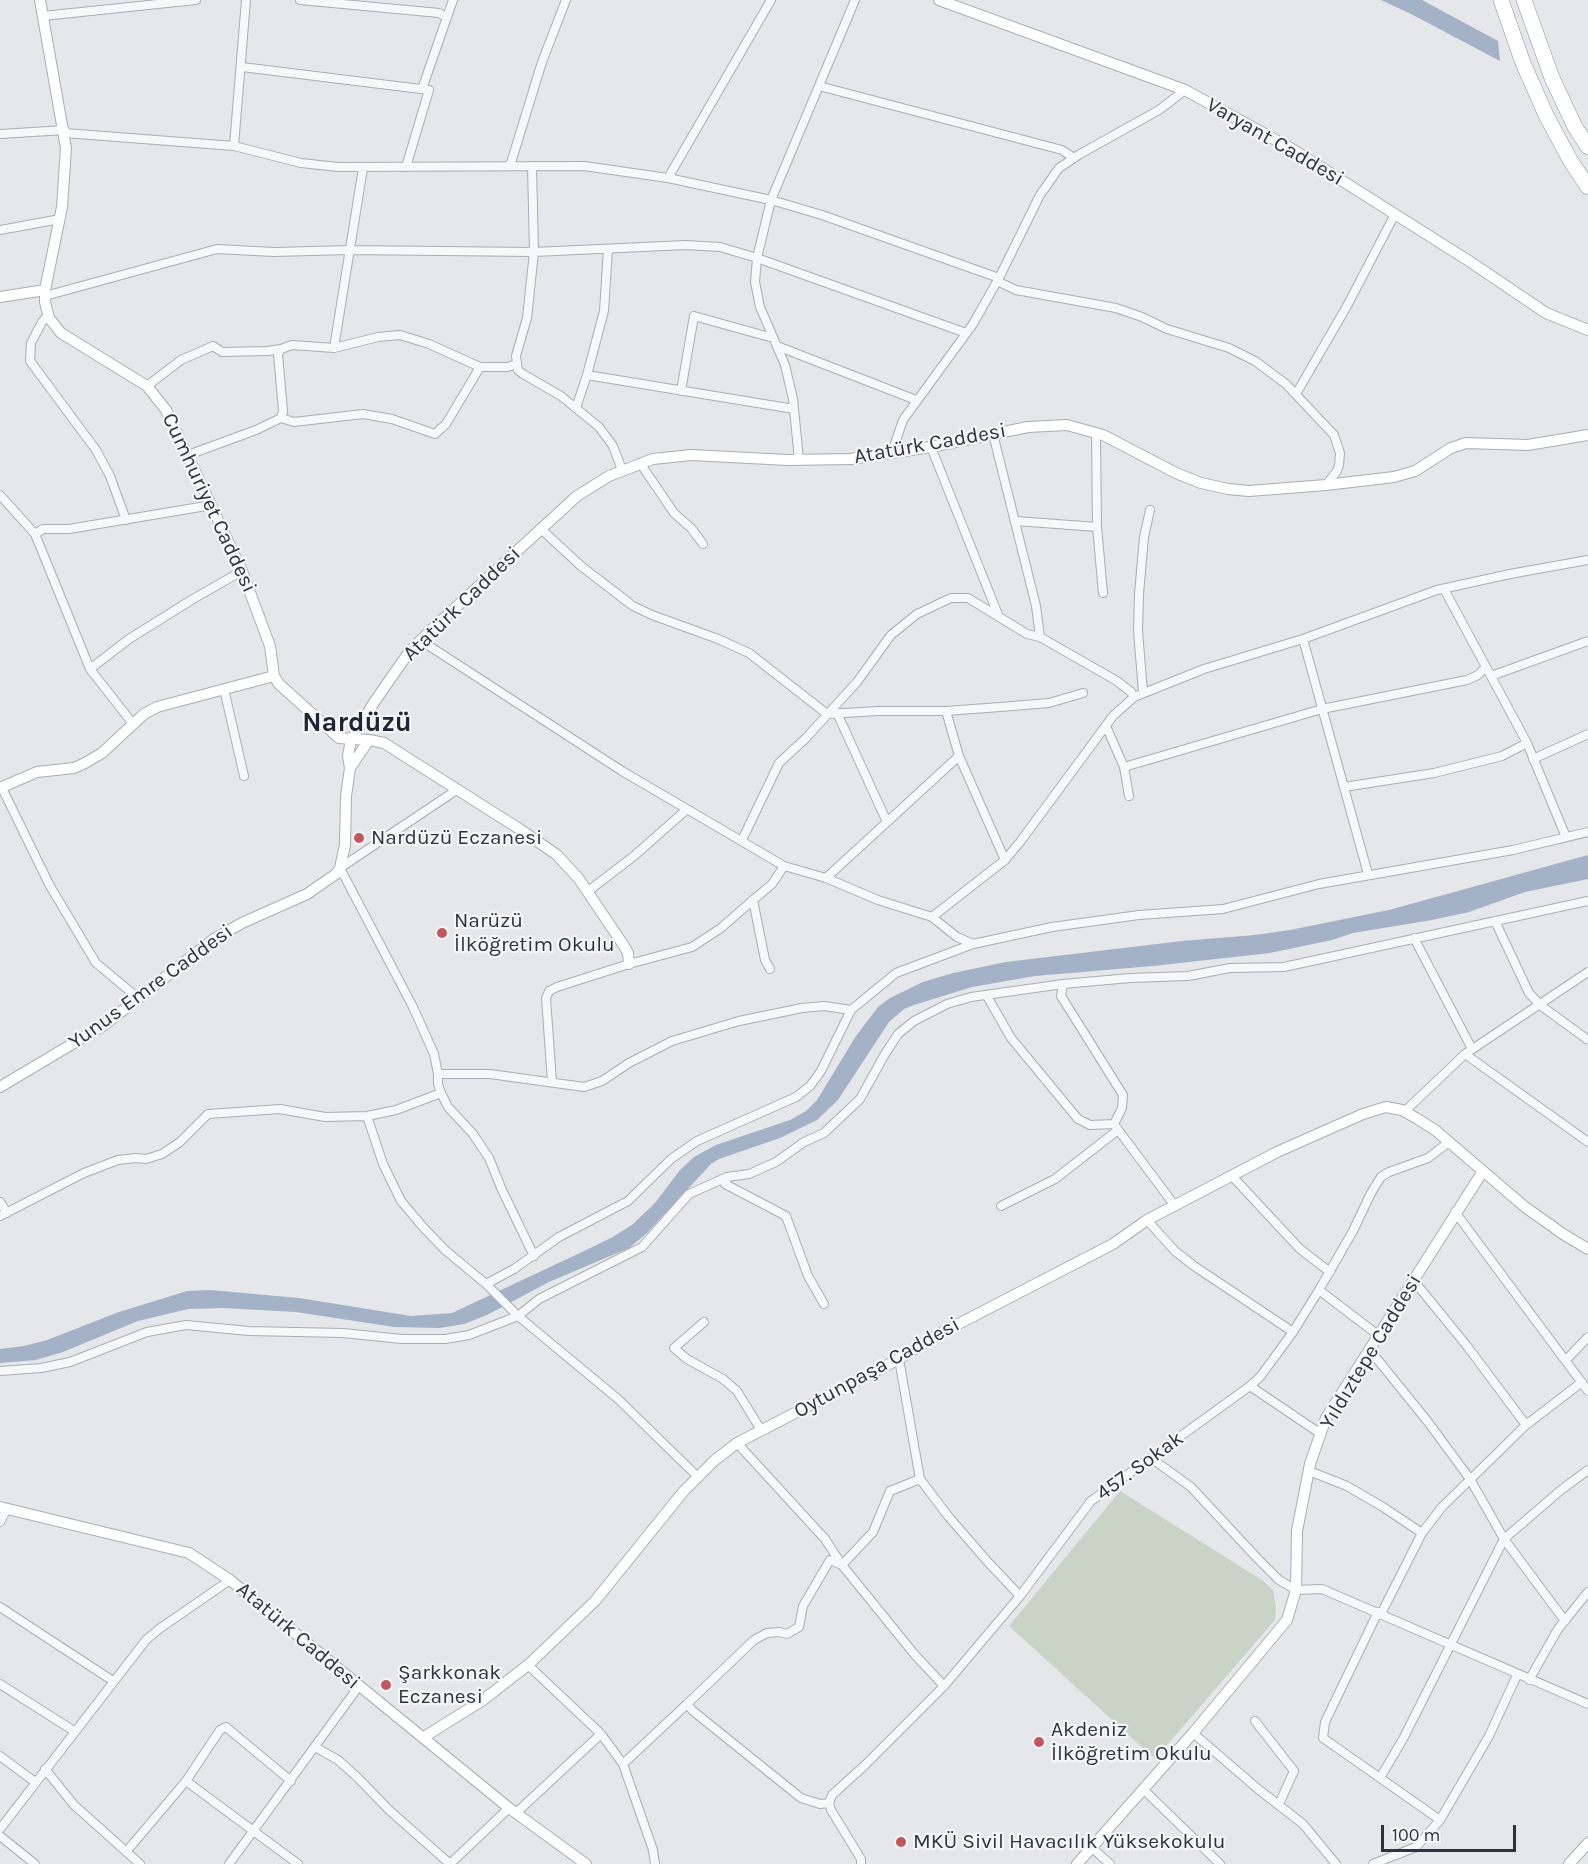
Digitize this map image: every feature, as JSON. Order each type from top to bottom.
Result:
[{"type":"highway","points":[[1500,0],[1523,63],[1546,115],[1570,160],[1588,187]]},
{"type":"highway","points":[[1524,0],[1552,78],[1575,127],[1588,147]]},
{"type":"street","points":[[40,0],[66,148],[60,219],[45,293],[48,315],[31,343],[30,361],[96,450],[113,483],[126,520]]},
{"type":"street","points":[[43,16],[196,0]]},
{"type":"street","points":[[234,146],[246,0]]},
{"type":"street","points":[[300,0],[439,13],[446,17]]},
{"type":"street","points":[[422,89],[453,0]]},
{"type":"street","points":[[510,166],[542,62],[566,0]]},
{"type":"street","points":[[668,178],[771,0]]},
{"type":"street","points":[[799,460],[794,410],[785,365],[760,307],[755,282],[757,258],[771,200],[855,0]]},
{"type":"street","name":"Varyant Caddesi","points":[[939,0],[1185,90],[1292,149],[1545,313],[1588,330]]},
{"type":"street","points":[[242,67],[429,90],[406,167]]},
{"type":"street","points":[[819,86],[1062,150],[1074,158]]},
{"type":"street","points":[[892,452],[903,420],[966,333],[998,279],[1040,195],[1059,168],[1159,111],[1185,90]]},
{"type":"street","points":[[0,135],[65,132],[234,146],[301,163],[363,168],[584,166],[668,178],[771,200],[822,215],[998,279],[1017,290],[1116,308],[1167,329],[1229,348],[1266,368],[1296,394],[1330,430],[1337,441],[1340,453],[1337,471],[1326,485]]},
{"type":"street","points":[[532,166],[534,252],[527,318],[516,356],[517,364],[523,374],[561,396],[598,427],[613,447],[622,470]]},
{"type":"street","points":[[334,348],[363,168]]},
{"type":"street","points":[[1296,394],[1347,306],[1395,214]]},
{"type":"street","points":[[0,230],[60,219]]},
{"type":"street","points":[[0,297],[45,293],[217,249],[274,252],[349,250],[534,252],[686,245],[720,247],[757,258],[966,333]]},
{"type":"street","points":[[576,408],[604,311],[608,249]]},
{"type":"street","name":"Cumhuriyet Caddesi","points":[[48,315],[62,333],[147,386],[166,410],[242,571],[270,646],[274,676]]},
{"type":"street","points":[[681,391],[694,316],[775,342],[916,400]]},
{"type":"street","points":[[147,386],[181,360],[213,346],[222,352],[267,351],[292,345],[334,348],[378,337],[400,335],[429,344],[480,367],[507,367],[517,364]]},
{"type":"street","points":[[188,455],[256,430],[280,418],[283,411],[278,362],[281,349]]},
{"type":"street","points":[[280,418],[294,422],[363,414],[392,419],[435,434],[446,424],[480,367]]},
{"type":"street","points":[[587,375],[794,410]]},
{"type":"street","name":"Atatürk Caddesi","points":[[351,740],[409,652],[540,528],[585,490],[622,470],[660,457],[691,455],[799,460],[851,459],[931,447],[993,434],[1067,425],[1115,440],[1176,473],[1201,483],[1249,491],[1375,481],[1408,474],[1452,448],[1466,443],[1528,445],[1588,435]]},
{"type":"street","points":[[1096,433],[1097,527],[1103,593]]},
{"type":"street","points":[[993,434],[1036,606],[1040,637]]},
{"type":"street","points":[[931,447],[999,618]]},
{"type":"street","points":[[640,463],[674,513],[691,528],[703,544]]},
{"type":"street","points":[[0,495],[35,534],[90,669],[133,724]]},
{"type":"street","points":[[35,534],[43,530],[69,529],[212,505]]},
{"type":"street","points":[[1143,693],[1138,631],[1139,594],[1144,537],[1150,510]]},
{"type":"street","points":[[1016,521],[1097,527]]},
{"type":"street","points":[[540,528],[590,574],[633,606],[749,653],[827,714],[946,711],[1049,703],[1083,693]]},
{"type":"street","points":[[932,917],[1005,860],[1113,716],[1134,697],[1204,669],[1303,639],[1444,589],[1588,560]]},
{"type":"street","points":[[90,669],[129,639],[242,571]]},
{"type":"street","points":[[1444,589],[1527,743],[1566,837]]},
{"type":"street","points":[[742,840],[779,763],[806,738],[857,682],[891,635],[917,614],[951,598],[968,598],[999,618],[1028,634],[1040,637],[1117,681],[1134,697]]},
{"type":"street","points":[[1303,639],[1368,874]]},
{"type":"street","points":[[420,640],[622,771],[784,866],[826,878],[878,900],[932,917],[957,937],[973,944]]},
{"type":"street","points":[[1491,676],[1588,641]]},
{"type":"street","points":[[1124,767],[1322,709],[1467,680],[1478,675],[1486,667]]},
{"type":"street","points":[[138,998],[96,963],[50,886],[1,788],[37,772],[74,768],[85,763],[102,753],[133,724],[157,707],[274,676],[288,693],[335,735],[343,739],[384,743],[557,855],[568,865],[628,952],[629,964]]},
{"type":"street","points":[[224,689],[244,776]]},
{"type":"street","points":[[946,711],[959,756],[1005,860]]},
{"type":"street","points":[[837,713],[887,822]]},
{"type":"street","points":[[1106,726],[1124,767],[1128,796]]},
{"type":"street","points":[[1533,759],[1588,734]]},
{"type":"street","points":[[351,740],[348,756],[350,768],[346,796],[345,845],[340,868],[413,1007],[434,1054],[441,1093],[448,1107],[473,1134],[489,1158],[501,1191],[534,1256]]},
{"type":"street","points":[[350,768],[369,740]]},
{"type":"street","points":[[1344,788],[1434,773],[1502,756],[1527,743]]},
{"type":"street","points":[[826,878],[959,756]]},
{"type":"street","points":[[340,868],[458,789]]},
{"type":"street","points":[[587,892],[634,856],[686,810]]},
{"type":"street","points":[[486,1284],[534,1256],[559,1237],[628,1201],[671,1159],[697,1141],[796,1097],[810,1086],[821,1071],[851,1010],[896,973],[973,944],[1052,927],[1139,915],[1223,909],[1319,884],[1540,845],[1588,832]]},
{"type":"street","points":[[552,1082],[546,998],[549,991],[629,964],[692,947],[721,928],[772,884],[784,866]]},
{"type":"street","name":"Yunus Emre Caddesi","points":[[0,1087],[104,1025],[214,939],[242,923],[317,888],[336,874],[340,868]]},
{"type":"street","points":[[753,900],[765,960],[770,969]]},
{"type":"street","points":[[0,1371],[41,1368],[70,1362],[147,1332],[186,1325],[249,1331],[343,1333],[402,1339],[445,1339],[469,1335],[518,1316],[538,1299],[642,1247],[689,1194],[727,1177],[748,1174],[776,1162],[824,1133],[860,1100],[898,1034],[914,1021],[947,1004],[971,997],[1063,984],[1188,976],[1230,968],[1284,967],[1588,901]]},
{"type":"street","points":[[1495,921],[1529,993],[1540,1005],[1588,1040]]},
{"type":"street","points":[[1414,938],[1469,1051],[1588,1142]]},
{"type":"street","points":[[1588,972],[1469,1051],[1404,1112],[1435,1130],[1525,1207],[1588,1249]]},
{"type":"street","points":[[1001,1206],[1055,1179],[1116,1127],[1122,1108],[1123,1095],[1061,996],[1063,984]]},
{"type":"street","points":[[987,996],[1011,1038],[1078,1119],[1090,1125],[1116,1127],[1175,1206]]},
{"type":"street","points":[[438,1074],[490,1074],[584,1087],[602,1081],[629,1063],[672,1041],[739,1021],[824,1005],[851,1010]]},
{"type":"street","points":[[0,1202],[3,1214],[84,1173],[118,1160],[136,1158],[146,1160],[162,1154],[180,1142],[208,1114],[280,1109],[325,1117],[367,1116],[396,1110],[441,1093]]},
{"type":"street","name":"Oytunpaşa Caddesi","points":[[424,1737],[483,1700],[528,1665],[595,1601],[683,1492],[715,1460],[737,1443],[899,1359],[939,1334],[1113,1244],[1147,1220],[1277,1152],[1363,1114],[1386,1107],[1404,1112]]},
{"type":"street","points":[[367,1116],[382,1164],[401,1201],[445,1250],[486,1284],[518,1316],[618,1399],[698,1477]]},
{"type":"street","name":"457. Sokak","points":[[829,1803],[838,1789],[944,1686],[1020,1596],[1091,1501],[1260,1377],[1293,1332],[1319,1290],[1381,1177],[1428,1158],[1449,1142]]},
{"type":"street","name":"Yıldıztepe Caddesi","points":[[1077,1864],[1193,1733],[1287,1620],[1296,1590],[1297,1531],[1309,1471],[1326,1418],[1483,1171]]},
{"type":"street","points":[[1232,1176],[1300,1249],[1329,1272]]},
{"type":"street","points":[[727,1177],[725,1184],[786,1216],[808,1276],[824,1304]]},
{"type":"street","points":[[1455,1212],[1588,1391]]},
{"type":"street","points":[[1147,1220],[1175,1251],[1194,1266],[1293,1332]]},
{"type":"street","points":[[1414,1281],[1467,1346],[1526,1425]]},
{"type":"street","points":[[1319,1290],[1378,1335]]},
{"type":"street","points":[[704,1322],[674,1348],[687,1359],[723,1379],[736,1391],[761,1430]]},
{"type":"street","points":[[1566,1360],[1588,1337]]},
{"type":"street","points":[[1369,1349],[1428,1422],[1470,1479],[1504,1539],[1565,1621]]},
{"type":"street","points":[[899,1359],[920,1479],[956,1525],[1020,1596]]},
{"type":"street","points":[[1440,1820],[1323,1738],[1325,1722],[1422,1533],[1442,1507],[1526,1425],[1582,1383]]},
{"type":"street","points":[[1250,1386],[1321,1434]]},
{"type":"street","points":[[737,1443],[825,1539],[842,1565],[915,1655],[944,1686]]},
{"type":"street","points":[[1151,1458],[1191,1487],[1279,1580],[1296,1590],[1322,1589],[1588,1704]]},
{"type":"street","points":[[1380,1778],[1403,1739],[1504,1539],[1588,1470]]},
{"type":"street","points":[[1309,1471],[1347,1486],[1422,1533]]},
{"type":"street","points":[[842,1565],[873,1532],[890,1491],[920,1479]]},
{"type":"street","points":[[0,1522],[4,1508]]},
{"type":"street","name":"Atatürk Caddesi","points":[[4,1508],[189,1553],[230,1580],[513,1811],[586,1864]]},
{"type":"street","points":[[623,1764],[754,1640],[767,1633],[787,1634],[799,1627],[803,1606],[830,1560],[842,1565]]},
{"type":"street","points":[[0,1829],[138,1650],[159,1629],[230,1580]]},
{"type":"street","points":[[1529,1680],[1565,1621],[1588,1592]]},
{"type":"street","points":[[0,1607],[113,1681]]},
{"type":"street","points":[[528,1665],[601,1734],[623,1764],[653,1850],[655,1864]]},
{"type":"street","points":[[1373,1864],[1416,1847],[1440,1820],[1489,1736],[1517,1675]]},
{"type":"street","points":[[0,1684],[74,1731]]},
{"type":"street","points":[[229,1864],[359,1686]]},
{"type":"street","points":[[687,1704],[801,1798],[820,1804],[829,1803],[837,1821],[861,1859],[861,1864]]},
{"type":"street","points":[[1255,1721],[1294,1771],[1279,1804]]},
{"type":"street","points":[[126,1852],[186,1781],[216,1734],[226,1727],[291,1781]]},
{"type":"street","points":[[1193,1733],[1303,1824],[1336,1864]]},
{"type":"street","points":[[315,1747],[345,1766],[389,1810],[450,1864],[601,1734]]},
{"type":"street","points":[[0,1756],[35,1782]]},
{"type":"street","points":[[45,1769],[75,1805],[140,1864]]},
{"type":"street","points":[[186,1781],[298,1864]]},
{"type":"street","points":[[1143,1790],[1220,1864]]},
{"type":"street","points":[[0,1836],[35,1864]]},
{"type":"street","points":[[1569,1864],[1588,1844]]},
{"type":"street","points":[[1090,1847],[1110,1864]]},
{"type":"shaded area","points":[[1120,1491],[1262,1580],[1273,1590],[1276,1607],[1275,1620],[1155,1759],[1009,1626]]},
{"type":"water","points":[[1381,0],[1422,0],[1498,41],[1500,61],[1413,15]]},
{"type":"water","points":[[1588,855],[1588,879],[1525,892],[1469,912],[1353,933],[1332,940],[1270,953],[1035,976],[972,987],[904,1009],[889,1022],[838,1100],[817,1120],[780,1138],[719,1159],[711,1164],[647,1233],[629,1248],[549,1282],[487,1315],[464,1324],[440,1328],[394,1327],[296,1312],[223,1308],[188,1309],[138,1321],[63,1352],[36,1360],[0,1363],[0,1349],[47,1340],[119,1312],[187,1291],[210,1290],[299,1298],[411,1316],[452,1313],[611,1238],[632,1225],[655,1203],[680,1170],[694,1157],[716,1145],[790,1120],[806,1111],[817,1100],[856,1036],[878,1007],[890,998],[923,982],[1006,962],[1290,930],[1389,910]]},
{"type":"place","name":"Nardüzü Eczanesi","points":[[359,838]]},
{"type":"place","name":"Narüzü İlköğretim Okulu","points":[[442,933]]},
{"type":"place","name":"Şarkkonak Eczanesi","points":[[386,1685]]},
{"type":"place","name":"Akdeniz İlköğretim Okulu","points":[[1039,1742]]},
{"type":"place","name":"MKÜ Sivil Havacılık Yüksekokulu","points":[[901,1842]]},
{"type":"district","name":"Nardüzü","points":[[357,723]]}]
